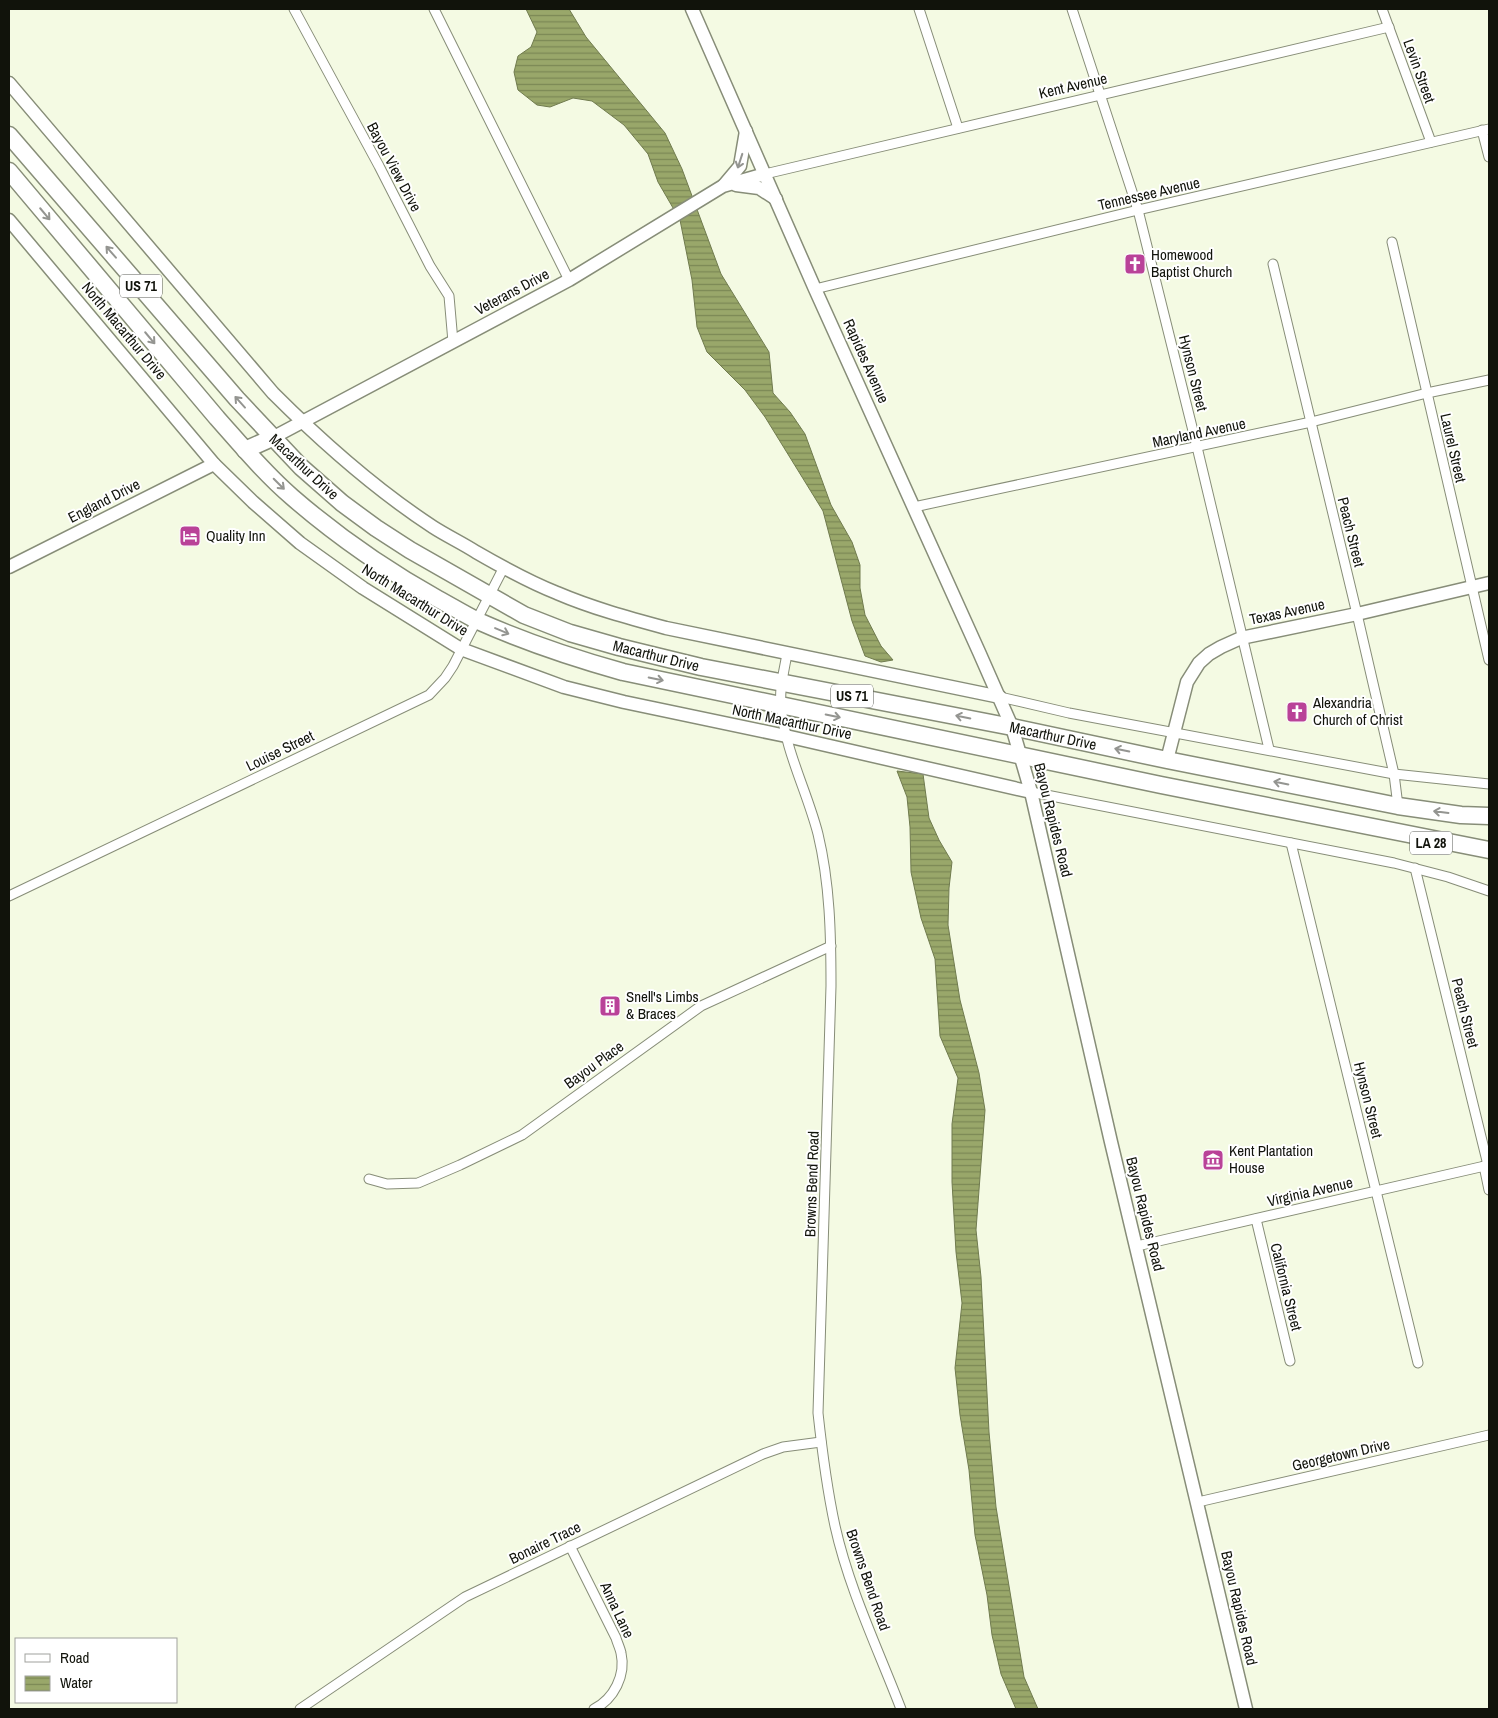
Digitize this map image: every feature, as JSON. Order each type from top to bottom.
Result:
[{"type":"highway","name":"Macarthur Drive","points":[[9,135],[272,438],[302,467],[335,497],[376,528],[410,550],[524,615],[570,633],[701,667],[1012,727],[1398,806],[1489,816]]},
{"type":"highway","name":"Macarthur Drive","points":[[10,173],[245,450],[292,497],[345,539],[400,577],[476,620],[566,656],[623,672],[1161,785],[1489,850]]},
{"type":"highway","points":[[245,450],[272,438]]},
{"type":"highway","points":[[1161,785],[1167,760]]},
{"type":"highway","name":"LA 28","points":[[1372,826],[1462,852],[1489,862]]},
{"type":"street","name":"Bayou View Drive","points":[[294,9],[379,166],[430,266],[449,296],[453,342]]},
{"type":"street","points":[[434,9],[569,280]]},
{"type":"street","name":"Rapides Avenue","points":[[692,9],[815,289],[1012,727]]},
{"type":"street","points":[[919,9],[958,128]]},
{"type":"street","name":"Hynson Street","points":[[1072,9],[1138,210],[1269,750]]},
{"type":"street","name":"Levin Street","points":[[1382,9],[1431,142]]},
{"type":"street","name":"Kent Avenue","points":[[765,174],[1388,27]]},
{"type":"street","points":[[9,83],[273,393],[302,422],[356,470],[450,538],[524,579],[558,594],[613,613],[666,628],[1000,697]]},
{"type":"street","points":[[1486,129],[1489,157]]},
{"type":"street","name":"Tennessee Avenue","points":[[815,289],[1138,210],[1486,129]]},
{"type":"street","points":[[720,188],[740,166],[746,131]]},
{"type":"street","name":"Veterans Drive","points":[[272,438],[569,280],[720,188],[765,174]]},
{"type":"street","points":[[720,188],[750,186],[758,188],[776,199]]},
{"type":"street","name":"North Macarthur Drive","points":[[9,220],[214,464],[253,502],[300,543],[363,588],[461,649],[564,687],[1031,792]]},
{"type":"street","name":"Laurel Street","points":[[1392,242],[1489,660]]},
{"type":"street","name":"Peach Street","points":[[1273,264],[1394,774],[1398,806]]},
{"type":"street","name":"Maryland Avenue","points":[[914,507],[1311,422],[1427,393],[1489,380]]},
{"type":"street","name":"England Drive","points":[[9,567],[214,464]]},
{"type":"street","name":"Louise Street","points":[[9,896],[429,695],[445,678],[504,567]]},
{"type":"street","name":"Texas Avenue","points":[[1167,760],[1183,692],[1192,672],[1209,654],[1241,638],[1357,614],[1489,583]]},
{"type":"street","name":"Browns Bend Road","points":[[787,654],[780,705],[786,736],[818,833],[825,869],[830,917],[832,986],[818,1413],[821,1442],[835,1526],[851,1581],[901,1709]]},
{"type":"street","name":"Macarthur Drive","points":[[1000,697],[1069,713],[1394,774],[1489,784]]},
{"type":"street","name":"Bayou Rapides Road","points":[[1012,727],[1031,792],[1246,1709]]},
{"type":"street","points":[[1031,792],[1415,868],[1489,891]]},
{"type":"street","name":"Hynson Street","points":[[1291,843],[1418,1363]]},
{"type":"street","name":"Peach Street","points":[[1415,868],[1487,1166],[1489,1190]]},
{"type":"street","name":"Bayou Place","points":[[369,1179],[387,1184],[418,1182],[460,1165],[522,1135],[700,1006],[831,946]]},
{"type":"street","name":"Virginia Avenue","points":[[1137,1246],[1487,1166]]},
{"type":"street","name":"California Street","points":[[1256,1219],[1290,1361]]},
{"type":"street","name":"Georgetown Drive","points":[[1198,1502],[1489,1435]]},
{"type":"street","name":"Bonaire Trace","points":[[300,1709],[466,1597],[763,1454],[783,1447],[821,1442]]},
{"type":"street","name":"Anna Lane","points":[[570,1546],[622,1653],[622,1673],[616,1687],[609,1699],[594,1709]]},
{"type":"water","points":[[526,9],[569,9],[586,37],[665,133],[682,169],[721,274],[769,352],[773,393],[790,412],[805,434],[831,505],[852,542],[860,565],[860,588],[865,615],[881,646],[893,660],[881,662],[865,656],[852,621],[823,511],[765,417],[745,390],[707,352],[697,327],[692,280],[680,220],[658,182],[648,154],[624,125],[592,101],[573,98],[550,107],[537,105],[518,90],[514,72],[518,56],[531,47],[537,32]]},
{"type":"water","points":[[897,771],[923,774],[929,818],[952,862],[948,925],[960,1000],[979,1073],[985,1110],[976,1230],[981,1277],[989,1432],[996,1507],[1024,1677],[1038,1709],[1016,1709],[1001,1674],[992,1635],[987,1595],[975,1535],[969,1470],[955,1368],[962,1303],[956,1252],[952,1182],[952,1124],[958,1078],[940,1036],[935,959],[921,918],[911,872],[907,797]]},
{"type":"place","name":"Homewood Baptist Church","points":[[1135,264]]},
{"type":"place","name":"Quality Inn","points":[[190,536]]},
{"type":"place","name":"Alexandria Church of Christ","points":[[1297,712]]},
{"type":"place","name":"Snell's Limbs & Braces","points":[[610,1006]]},
{"type":"place","name":"Kent Plantation House","points":[[1213,1160]]}]
